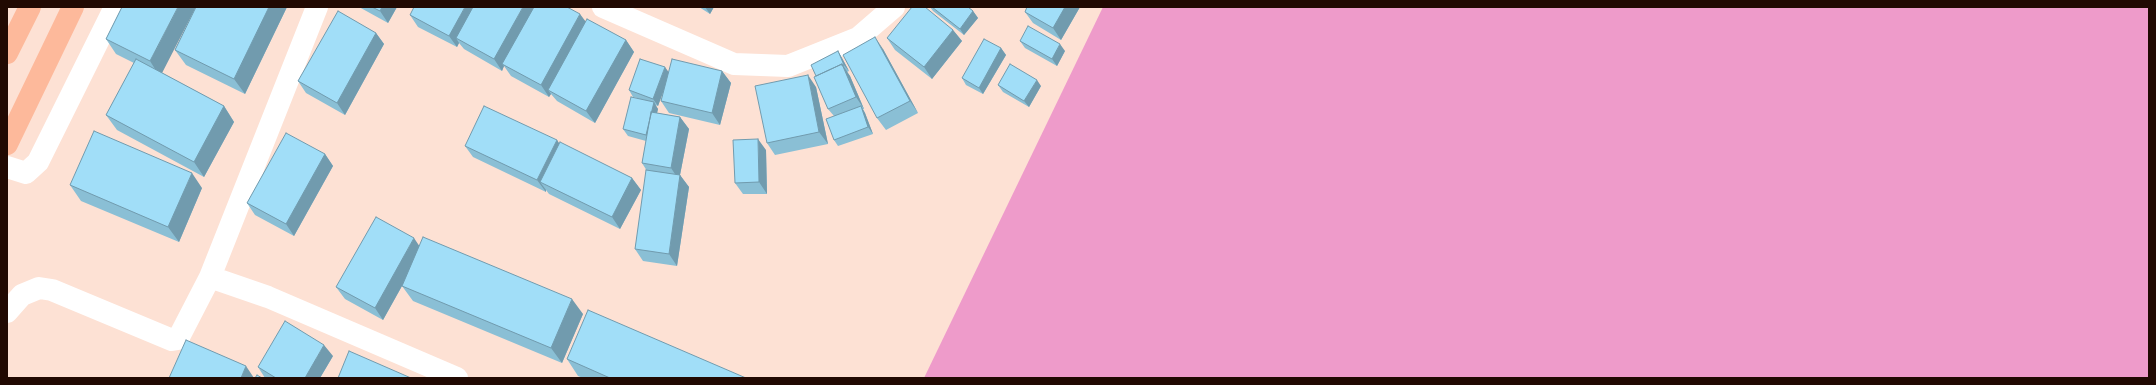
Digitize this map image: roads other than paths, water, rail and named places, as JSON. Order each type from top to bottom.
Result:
[{"type":"highway","points":[[7,53],[30,7]]},
{"type":"highway","points":[[7,144],[73,7]]},
{"type":"lane","points":[[7,168],[26,173],[38,162],[115,7]]},
{"type":"lane","points":[[7,312],[22,295],[39,288],[52,290],[176,340],[182,334],[210,277],[317,7]]},
{"type":"lane","points":[[603,7],[734,64],[788,66],[858,38],[894,7]]},
{"type":"lane","points":[[210,277],[268,298],[457,378]]}]
